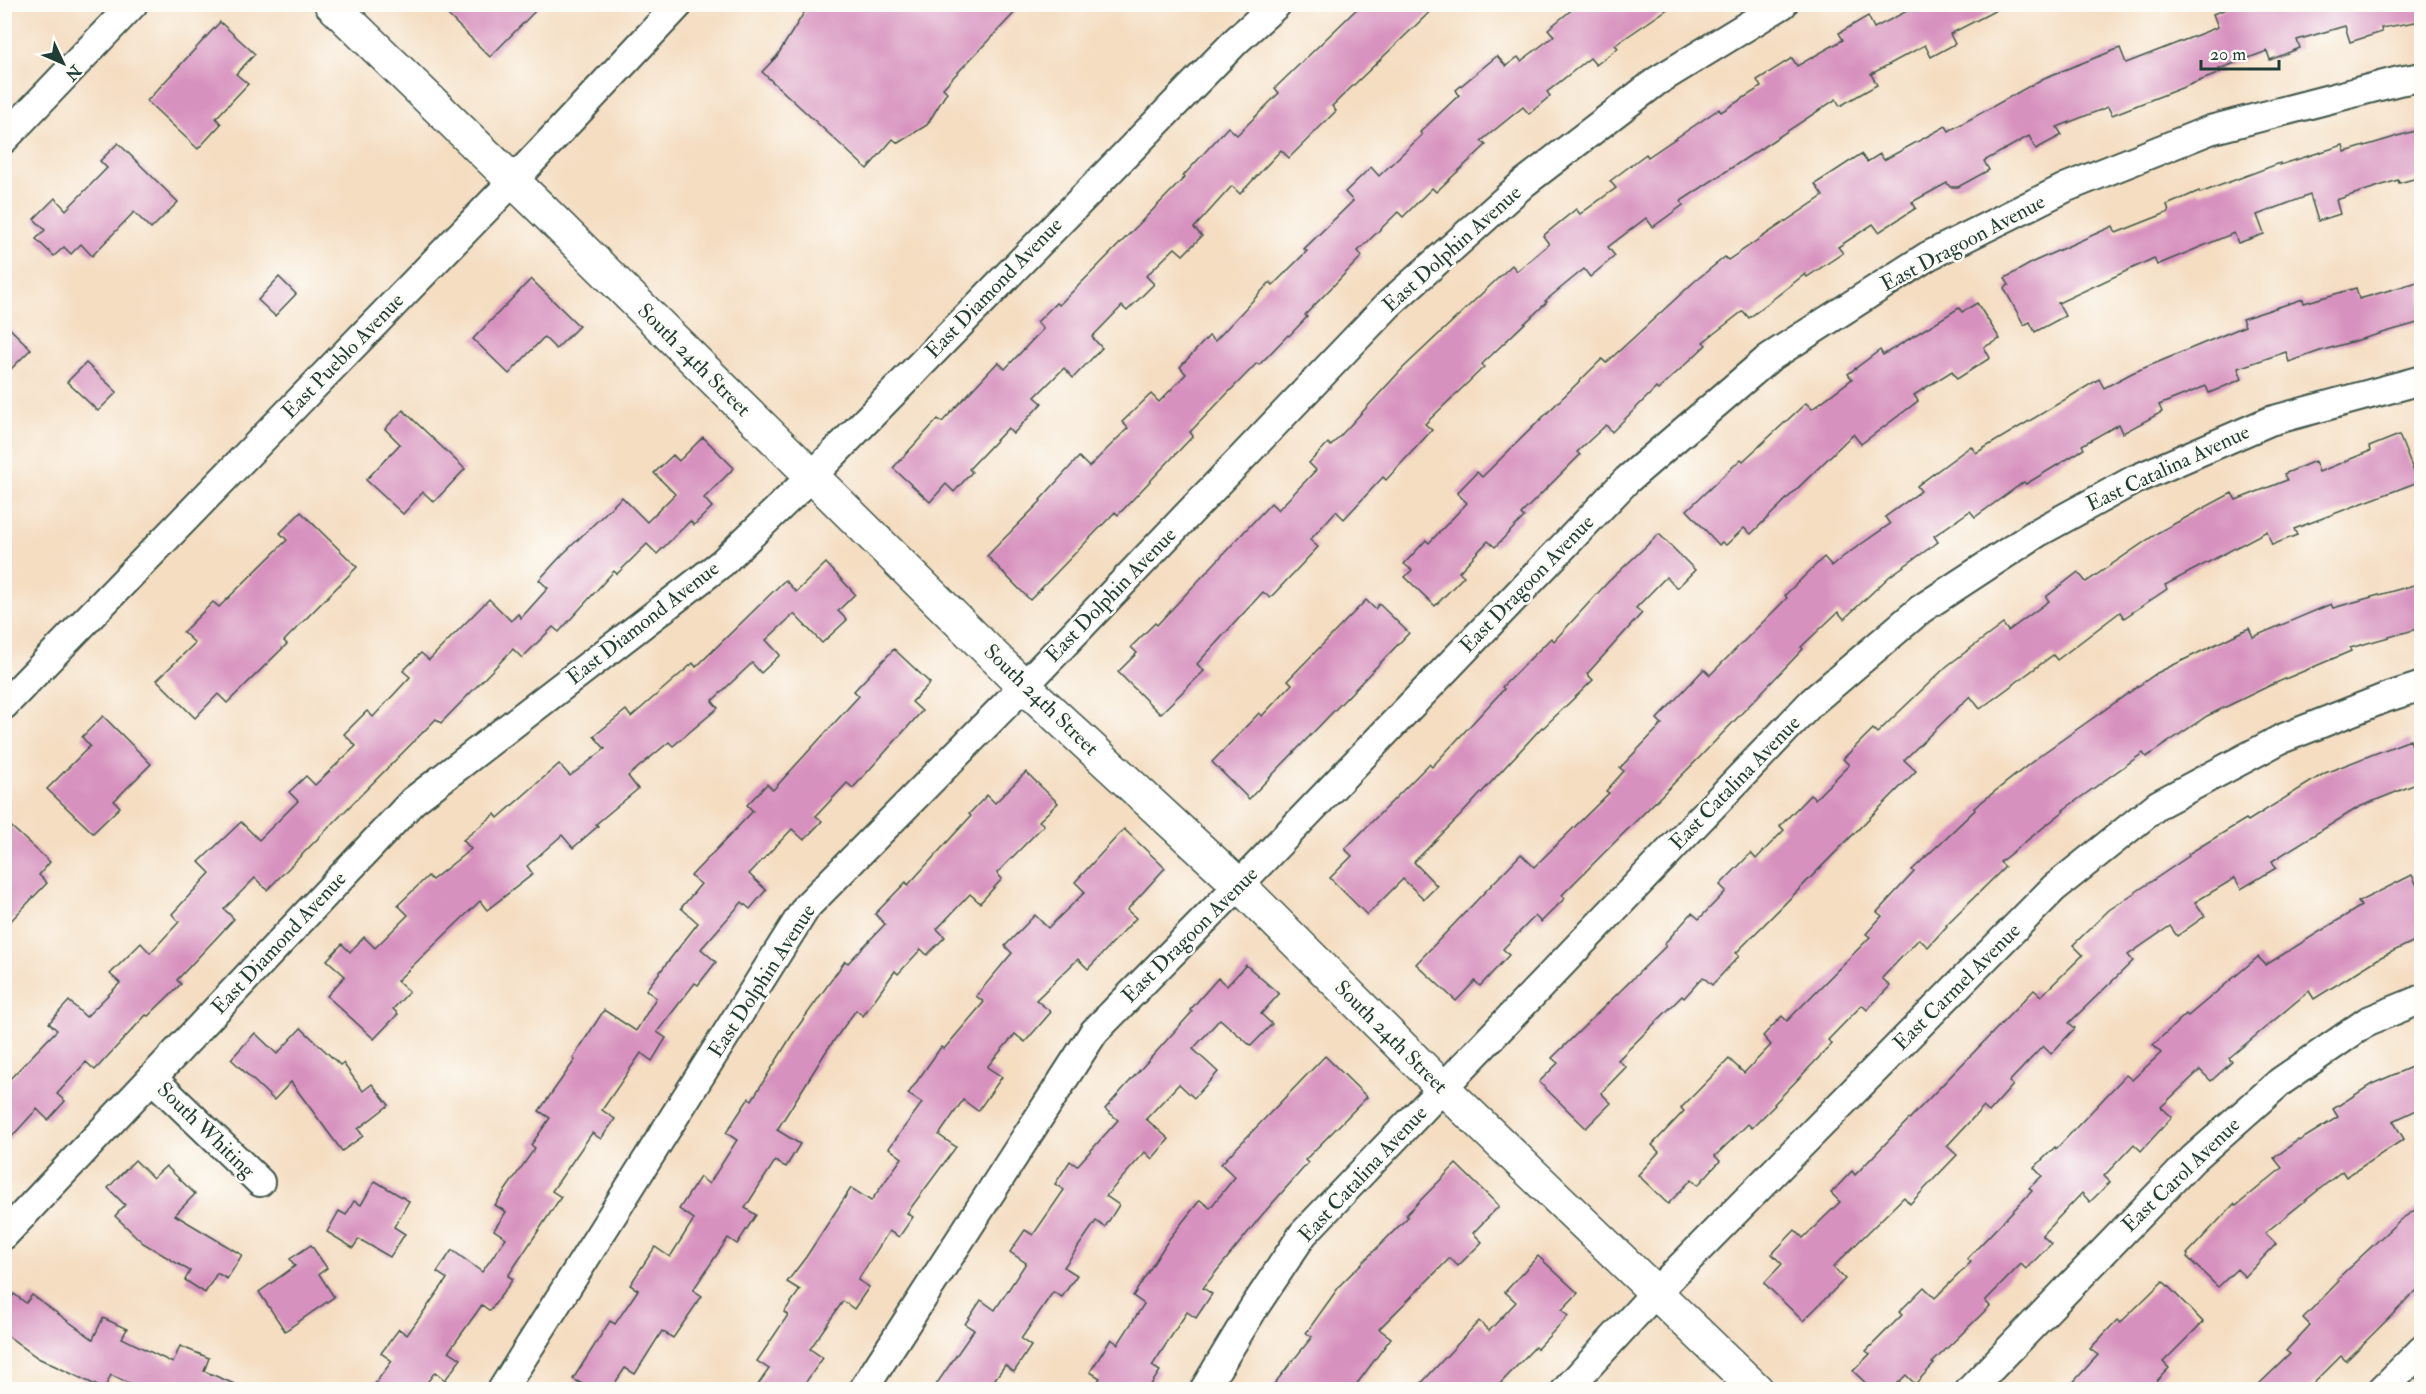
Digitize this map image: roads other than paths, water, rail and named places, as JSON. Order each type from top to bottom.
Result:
[{"type":"street","points":[[4,139],[133,4]]},
{"type":"street","name":"South 24th Street","points":[[332,4],[1024,686],[1239,885],[1443,1088],[1757,1389]]},
{"type":"street","name":"East Pueblo Avenue","points":[[4,705],[513,181],[680,4]]},
{"type":"street","name":"East Diamond Avenue","points":[[4,1235],[413,801],[722,563],[812,476],[1237,40],[1277,4]]},
{"type":"street","name":"East Dolphin Avenue","points":[[502,1389],[807,906],[1024,686],[1406,289],[1524,183],[1657,81],[1783,4]]},
{"type":"street","name":"East Dragoon Avenue","points":[[863,1389],[1094,1032],[1239,885],[1627,480],[1769,358],[1928,256],[2067,187],[2210,130],[2421,77]]},
{"type":"street","name":"East Catalina Avenue","points":[[1204,1389],[1303,1234],[1812,702],[1921,609],[2037,533],[2134,480],[2270,421],[2421,380]]},
{"type":"street","name":"East Carmel Avenue","points":[[1566,1389],[1655,1293],[2054,888],[2159,804],[2281,739],[2421,686]]},
{"type":"street","name":"East Carol Avenue","points":[[1970,1389],[2193,1158],[2271,1089],[2368,1022],[2421,999]]},
{"type":"street","name":"South Whiting","points":[[152,1078],[260,1182]]},
{"type":"street","points":[[2382,1389],[2421,1350]]}]
